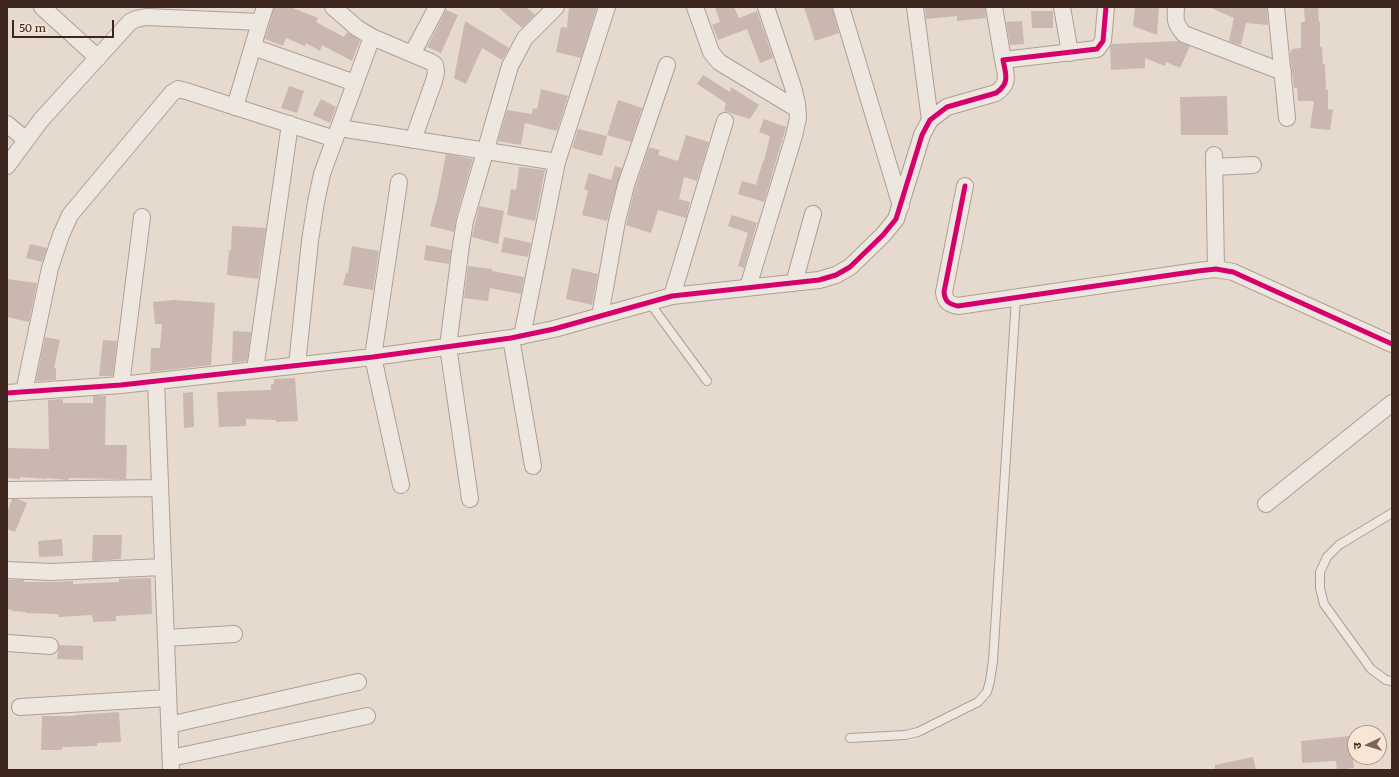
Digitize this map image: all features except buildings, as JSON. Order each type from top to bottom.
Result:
[{"type":"street","points":[[42,7],[98,58]]},
{"type":"street","points":[[333,7],[357,28],[372,37],[435,65],[436,72],[434,81],[413,140]]},
{"type":"street","points":[[412,54],[437,7]]},
{"type":"street","points":[[470,499],[448,346],[465,221],[510,66],[525,38],[556,7]]},
{"type":"street","points":[[533,466],[516,337],[557,162],[607,7]]},
{"type":"street","points":[[695,7],[711,52],[719,62],[797,109]]},
{"type":"street","points":[[748,287],[794,136],[798,118],[793,87],[766,7]]},
{"type":"street","points":[[841,7],[901,206]]},
{"type":"street","points":[[915,7],[930,120]]},
{"type":"street","points":[[7,393],[121,385],[373,357],[516,337],[554,329],[672,296],[819,280],[836,275],[850,267],[888,230],[896,219],[922,135],[930,120],[947,107],[996,93],[1002,88],[1007,80],[994,7]]},
{"type":"street","points":[[1062,7],[1070,52]]},
{"type":"street","points":[[1003,60],[1097,49],[1103,41],[1106,7]]},
{"type":"street","points":[[1176,7],[1175,21],[1184,34],[1283,72]]},
{"type":"street","points":[[1276,7],[1287,118]]},
{"type":"street","points":[[7,166],[41,120],[130,22],[136,19],[146,17],[263,14],[235,107]]},
{"type":"street","points":[[297,365],[316,202],[322,174],[372,37]]},
{"type":"street","points":[[252,47],[355,83]]},
{"type":"street","points":[[600,316],[617,220],[626,185],[667,65]]},
{"type":"street","points":[[24,392],[50,268],[61,235],[70,215],[172,93],[178,89],[290,124],[337,133],[413,140],[557,162]]},
{"type":"street","points":[[672,296],[725,120]]},
{"type":"street","points":[[7,124],[26,140]]},
{"type":"street","points":[[254,370],[290,124]]},
{"type":"street","points":[[1216,270],[1214,161],[1253,165]]},
{"type":"street","points":[[399,182],[373,357],[401,485]]},
{"type":"street","points":[[965,186],[944,292],[945,300],[950,304],[958,306],[1198,271],[1216,270],[1233,272],[1392,344]]},
{"type":"street","points":[[794,283],[813,214]]},
{"type":"street","points":[[121,385],[142,217]]},
{"type":"street","points":[[156,381],[171,764],[367,716]]},
{"type":"street","points":[[1266,504],[1392,403]]},
{"type":"street","points":[[7,490],[160,488]]},
{"type":"street","points":[[7,570],[51,572],[163,567]]},
{"type":"street","points":[[166,638],[234,634]]},
{"type":"street","points":[[7,643],[50,646]]},
{"type":"street","points":[[169,725],[358,682]]},
{"type":"street","points":[[20,707],[168,698]]},
{"type":"lane","points":[[850,738],[905,735],[918,732],[978,702],[987,692],[993,661],[1016,298]]},
{"type":"lane","points":[[649,302],[707,380]]},
{"type":"lane","points":[[1392,513],[1339,545],[1327,557],[1320,572],[1320,588],[1324,604],[1371,669],[1386,680],[1392,681]]},
{"type":"cycle path","points":[[7,393],[121,385],[373,357],[511,338],[554,329],[672,296],[819,280],[836,275],[850,267],[883,235],[896,219],[922,135],[930,120],[947,107],[996,93],[1003,86],[1006,78],[1003,60],[1097,49],[1103,41],[1106,7]]},
{"type":"cycle path","points":[[965,186],[944,292],[946,300],[952,304],[958,306],[1216,269],[1233,272],[1392,344]]}]
